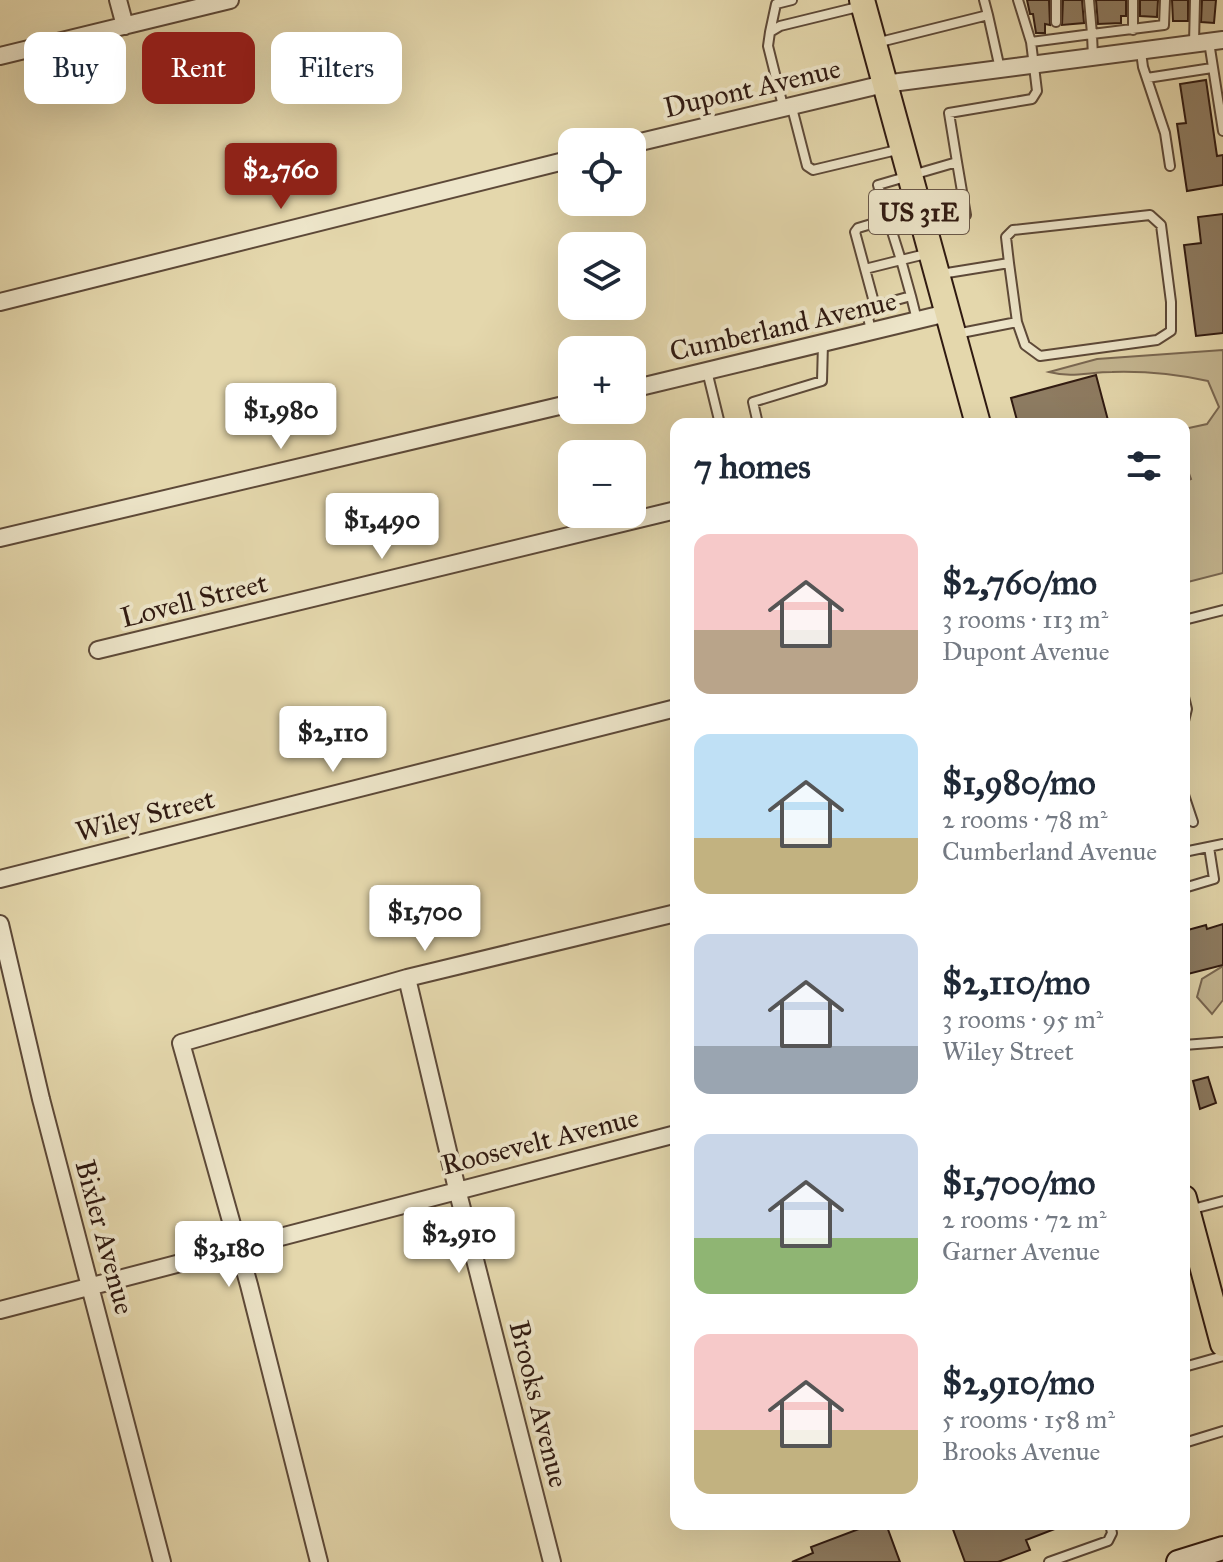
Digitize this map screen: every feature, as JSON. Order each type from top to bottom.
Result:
[{"type":"main road","name":"US 31E","points":[[862,3],[976,418]]},
{"type":"main road","points":[[1190,1217],[1218,1305],[1223,1344]]},
{"type":"street","points":[[118,0],[125,26]]},
{"type":"street","points":[[0,56],[230,0]]},
{"type":"street","name":"Dupont Avenue","points":[[646,140],[884,84],[1209,43]]},
{"type":"street","points":[[0,302],[558,162]]},
{"type":"street","name":"Cumberland Avenue","points":[[646,386],[917,320],[950,324]]},
{"type":"street","points":[[0,538],[558,406]]},
{"type":"street","name":"Lovell Street","points":[[98,650],[670,511]]},
{"type":"street","name":"Wiley Street","points":[[0,879],[670,710]]},
{"type":"street","points":[[319,1562],[238,1247],[181,1043],[407,978],[670,914]]},
{"type":"street","name":"Bixler Avenue","points":[[0,924],[41,1099],[162,1562]]},
{"type":"street","name":"Brooks Avenue","points":[[407,978],[552,1562]]},
{"type":"street","name":"Roosevelt Avenue","points":[[0,1310],[670,1136]]},
{"type":"street","points":[[1178,1562],[1220,1553]]},
{"type":"lane","points":[[792,0],[776,4],[768,46],[807,166],[813,170],[902,148]]},
{"type":"lane","points":[[984,0],[1000,70]]},
{"type":"lane","points":[[966,215],[949,113],[1032,99],[1037,91],[1031,42],[1018,0]]},
{"type":"lane","points":[[1056,0],[1056,22]]},
{"type":"lane","points":[[1089,0],[1093,58]]},
{"type":"lane","points":[[1133,0],[1133,30]]},
{"type":"lane","points":[[1031,42],[1164,25],[1165,0]]},
{"type":"lane","points":[[1195,0],[1209,43],[1223,131]]},
{"type":"lane","points":[[770,32],[780,26],[862,3]]},
{"type":"lane","points":[[874,44],[988,15]]},
{"type":"lane","points":[[1141,52],[1165,133],[1170,166]]},
{"type":"lane","points":[[1147,78],[1212,68]]},
{"type":"lane","points":[[917,320],[878,185],[957,162]]},
{"type":"lane","points":[[875,306],[855,232],[919,211]]},
{"type":"lane","points":[[1150,215],[1161,225],[1171,302],[1171,331],[1157,340],[1040,356],[1025,345],[1017,322],[1009,263],[1006,237],[1013,230],[1150,215]]},
{"type":"lane","points":[[872,224],[875,234]]},
{"type":"lane","points":[[865,269],[881,259],[933,264],[1009,263]]},
{"type":"lane","points":[[871,331],[866,308],[911,296]]},
{"type":"lane","points":[[950,324],[1017,322]]},
{"type":"lane","points":[[757,418],[753,402],[822,381],[823,342]]},
{"type":"lane","points":[[707,371],[719,418]]},
{"type":"lane","points":[[1190,618],[1223,610]]},
{"type":"lane","points":[[1190,813],[1193,822]]},
{"type":"lane","points":[[1190,851],[1223,844]]},
{"type":"lane","points":[[1190,886],[1214,879],[1209,847]]},
{"type":"lane","points":[[1190,1045],[1223,1042]]},
{"type":"lane","points":[[1190,1204],[1223,1201]]},
{"type":"lane","points":[[1190,1365],[1223,1356]]},
{"type":"lane","points":[[1190,1441],[1223,1431]]},
{"type":"lane","points":[[1049,1562],[1108,1541],[1111,1530]]},
{"type":"shaded area","points":[[1223,350],[1223,573],[1190,581],[1190,428],[1207,424],[1219,407],[1208,381],[1148,373],[1073,375],[1049,372],[1097,359]]},
{"type":"shaded area","points":[[1223,966],[1223,1000],[1212,1014],[1197,997],[1202,979]]},
{"type":"building","points":[[1027,0],[1049,0],[1050,25],[1045,24],[1045,33],[1036,33]]},
{"type":"building","points":[[1063,0],[1082,0],[1084,23],[1062,25]]},
{"type":"building","points":[[1096,0],[1126,0],[1126,16],[1121,16],[1121,23],[1098,24]]},
{"type":"building","points":[[1140,0],[1158,0],[1157,17],[1140,16]]},
{"type":"building","points":[[1172,0],[1188,0],[1188,21],[1173,21]]},
{"type":"building","points":[[1202,0],[1216,0],[1214,23],[1201,22]]},
{"type":"building","points":[[1206,80],[1217,156],[1223,155],[1223,185],[1187,191],[1177,124],[1186,123],[1180,84]]},
{"type":"building","points":[[1223,214],[1223,333],[1196,336],[1184,245],[1201,243],[1198,217]]},
{"type":"building","points":[[1096,375],[1107,418],[1016,418],[1011,398]]},
{"type":"building","points":[[1223,924],[1223,965],[1190,973],[1190,929],[1206,925],[1207,929]]},
{"type":"building","points":[[1208,1077],[1216,1103],[1200,1109],[1193,1081]]},
{"type":"building","points":[[856,1530],[888,1530],[900,1562],[792,1562],[813,1553],[811,1547]]},
{"type":"building","points":[[953,1530],[1052,1530],[1026,1540],[1030,1550],[998,1562],[965,1562]]}]
